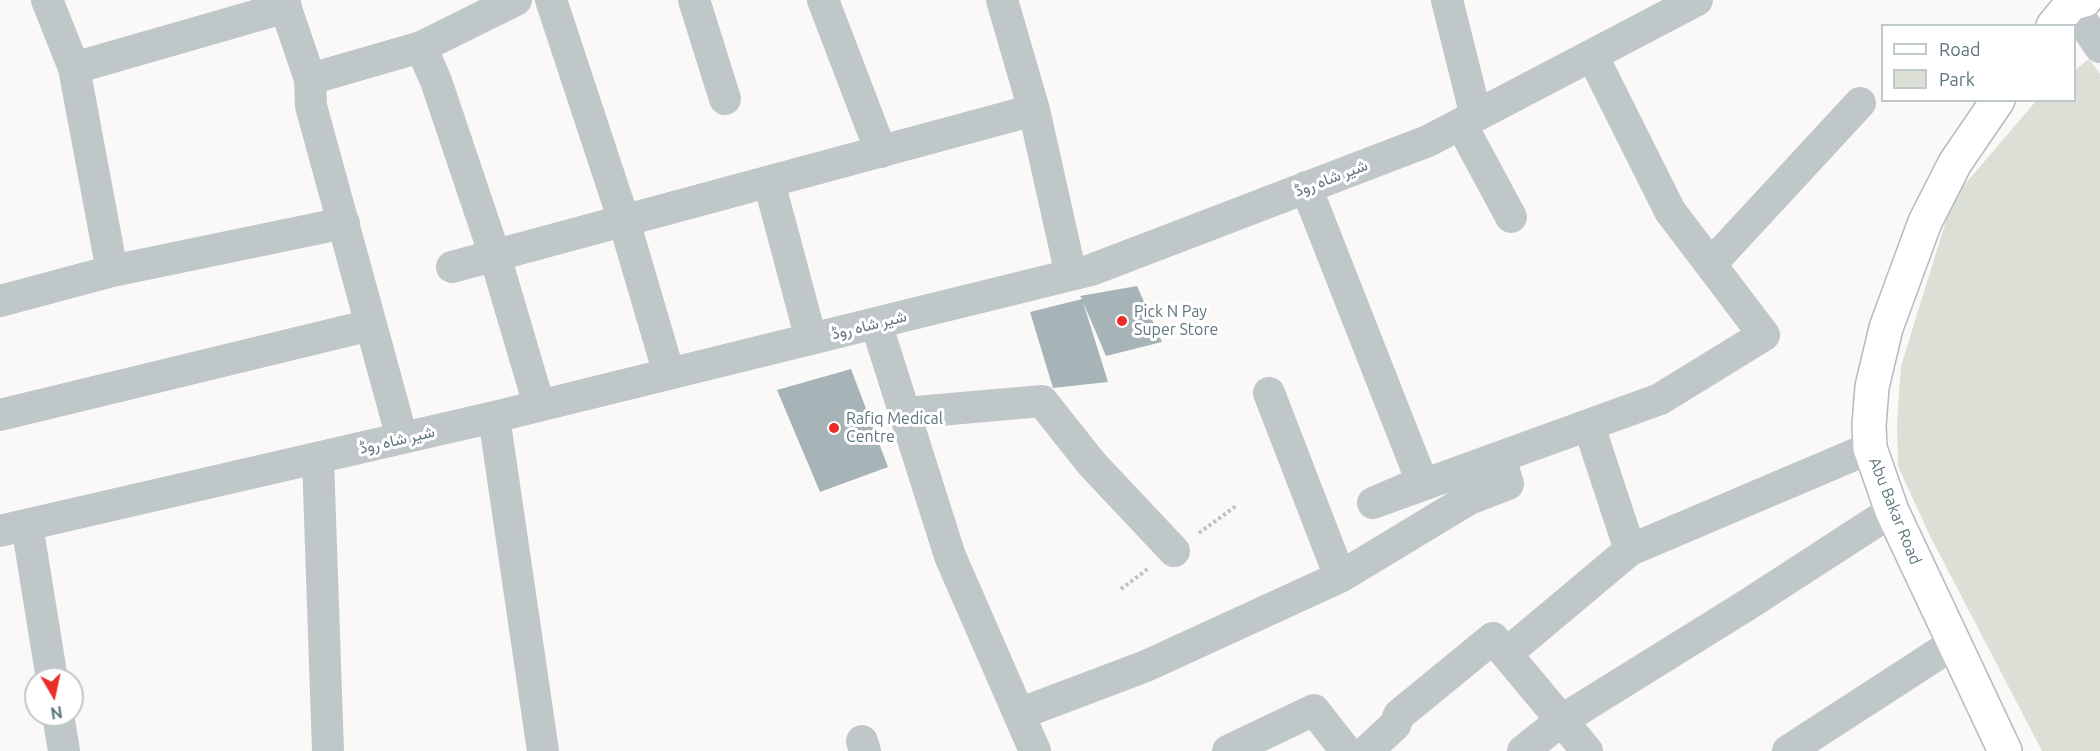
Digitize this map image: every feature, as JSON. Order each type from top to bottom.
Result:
[{"type":"main road","name":"Abu Bakar Road","points":[[1997,102],[1955,163],[1925,222],[1905,272],[1886,328],[1872,387],[1869,425],[1870,447],[1892,511],[2005,751]]},
{"type":"street","points":[[47,0],[74,68],[112,271]]},
{"type":"street","points":[[310,79],[421,47],[516,0]]},
{"type":"street","points":[[551,0],[624,221],[669,374]]},
{"type":"street","points":[[694,0],[726,99]]},
{"type":"street","points":[[823,0],[880,152]]},
{"type":"street","points":[[1002,0],[1034,110],[1071,275]]},
{"type":"street","points":[[1447,0],[1469,120],[1511,217]]},
{"type":"street","name":"شیر شاہ روڈ","points":[[13,528],[494,417],[1091,270],[1428,141],[1697,0]]},
{"type":"street","points":[[74,68],[284,4],[310,79],[311,106],[402,438]]},
{"type":"street","points":[[2069,7],[2100,47]]},
{"type":"street","points":[[421,47],[436,81],[495,256],[539,405]]},
{"type":"street","points":[[1306,188],[1422,482],[1373,503],[1660,399],[1764,335],[1670,211],[1592,55]]},
{"type":"street","points":[[1711,264],[1860,103]]},
{"type":"street","points":[[452,267],[1034,110]]},
{"type":"street","points":[[769,182],[811,339]]},
{"type":"street","points":[[0,301],[112,271],[344,223]]},
{"type":"street","points":[[876,323],[950,556],[1035,751]]},
{"type":"street","points":[[0,415],[371,325]]},
{"type":"street","points":[[1269,393],[1340,578]]},
{"type":"street","points":[[905,413],[1042,401],[1092,464],[1174,550]]},
{"type":"street","points":[[494,417],[543,751]]},
{"type":"street","points":[[1589,426],[1630,550]]},
{"type":"street","points":[[1506,654],[1630,550],[1870,447]]},
{"type":"street","points":[[1019,714],[1146,666],[1340,578],[1469,499],[1508,484],[1500,458]]},
{"type":"street","points":[[318,459],[328,751]]},
{"type":"street","points":[[1523,751],[1562,720],[1747,605],[1892,511]]},
{"type":"street","points":[[13,528],[49,667]]},
{"type":"street","points":[[1367,751],[1395,725],[1399,715],[1493,638],[1587,751]]},
{"type":"street","points":[[1788,751],[1953,644]]},
{"type":"street","points":[[1228,751],[1314,710],[1346,751]]},
{"type":"street","points":[[60,727],[64,751]]},
{"type":"green space","points":[[2089,59],[2100,74],[2100,751],[2042,751],[1929,534],[1898,466],[1897,423],[1901,366],[1953,198],[2035,102],[2076,102],[2076,69]]},
{"type":"building","points":[[1137,286],[1162,342],[1106,356],[1083,302],[1108,382],[1053,388],[1030,312],[1082,299],[1080,296]]},
{"type":"building","name":"Rafiq Medical Centre","points":[[851,369],[888,467],[820,492],[777,390]]},
{"type":"place","name":"Pick N Pay Super Store","points":[[1122,321]]},
{"type":"place","name":"Rafiq Medical Centre","points":[[834,428]]}]
